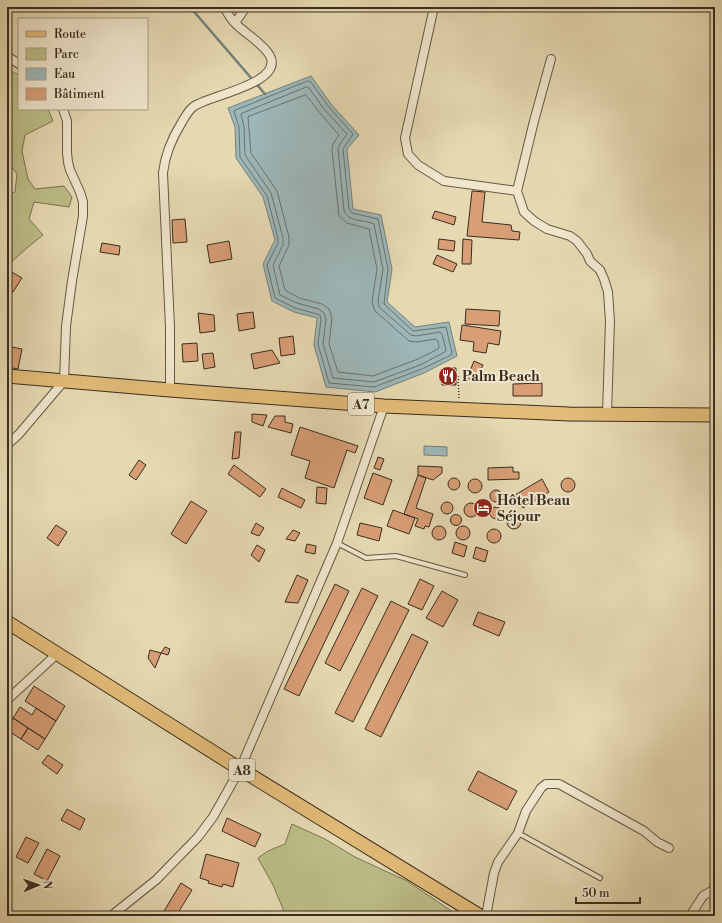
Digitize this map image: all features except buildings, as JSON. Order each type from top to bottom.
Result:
[{"type":"main road","name":"A7","points":[[7,376],[384,406],[607,414],[715,415]]},
{"type":"main road","name":"A8","points":[[7,622],[240,769],[480,916]]},
{"type":"street","points":[[170,390],[170,327],[163,173],[167,153],[173,136],[192,107],[226,95],[266,75],[272,64],[270,56],[235,23],[224,7]]},
{"type":"street","points":[[235,23],[246,7]]},
{"type":"street","points":[[434,7],[405,138],[408,154],[418,165],[444,181],[518,191]]},
{"type":"street","points":[[7,56],[18,63]]},
{"type":"street","points":[[551,59],[534,121],[518,191],[524,212],[534,221],[547,229],[570,236],[577,241],[587,254],[590,261],[600,270],[604,279],[608,292],[610,321],[607,414]]},
{"type":"street","points":[[7,446],[64,381],[66,326],[83,216],[83,202],[68,162],[67,121],[63,110]]},
{"type":"street","points":[[113,915],[156,880],[198,837],[213,817],[240,769],[336,543],[384,406]]},
{"type":"street","points":[[7,700],[58,653]]},
{"type":"street","points":[[486,916],[494,873],[498,862],[518,833],[526,811],[541,788],[546,784],[559,784],[644,831],[657,842],[669,848]]},
{"type":"street","points":[[690,916],[704,896],[715,889]]},
{"type":"lane","points":[[336,543],[366,558],[396,556],[465,575]]},
{"type":"lane","points":[[518,833],[600,878]]},
{"type":"path","points":[[458,376],[459,409]]},
{"type":"green space","points":[[7,69],[18,74],[18,110],[48,110],[53,121],[25,135],[22,151],[28,179],[35,189],[64,186],[72,197],[69,207],[34,202],[29,219],[43,235],[7,266],[7,194],[15,192],[17,174],[7,161]]},
{"type":"green space","points":[[292,824],[325,839],[355,857],[407,881],[459,916],[286,916],[273,885],[258,858],[268,851],[285,844]]},
{"type":"water","points":[[311,76],[331,104],[359,135],[347,149],[353,209],[381,215],[392,269],[387,302],[415,327],[449,322],[457,356],[424,373],[375,392],[326,387],[314,345],[317,318],[294,312],[272,301],[263,264],[275,240],[263,197],[236,158],[235,127],[228,108]]},
{"type":"water","points":[[424,446],[447,447],[447,456],[424,455]]},
{"type":"waterway","points":[[190,7],[265,94]]},
{"type":"place","name":"Palm Beach","points":[[448,376]]},
{"type":"place","name":"Hôtel Beau Séjour","points":[[483,508]]}]
